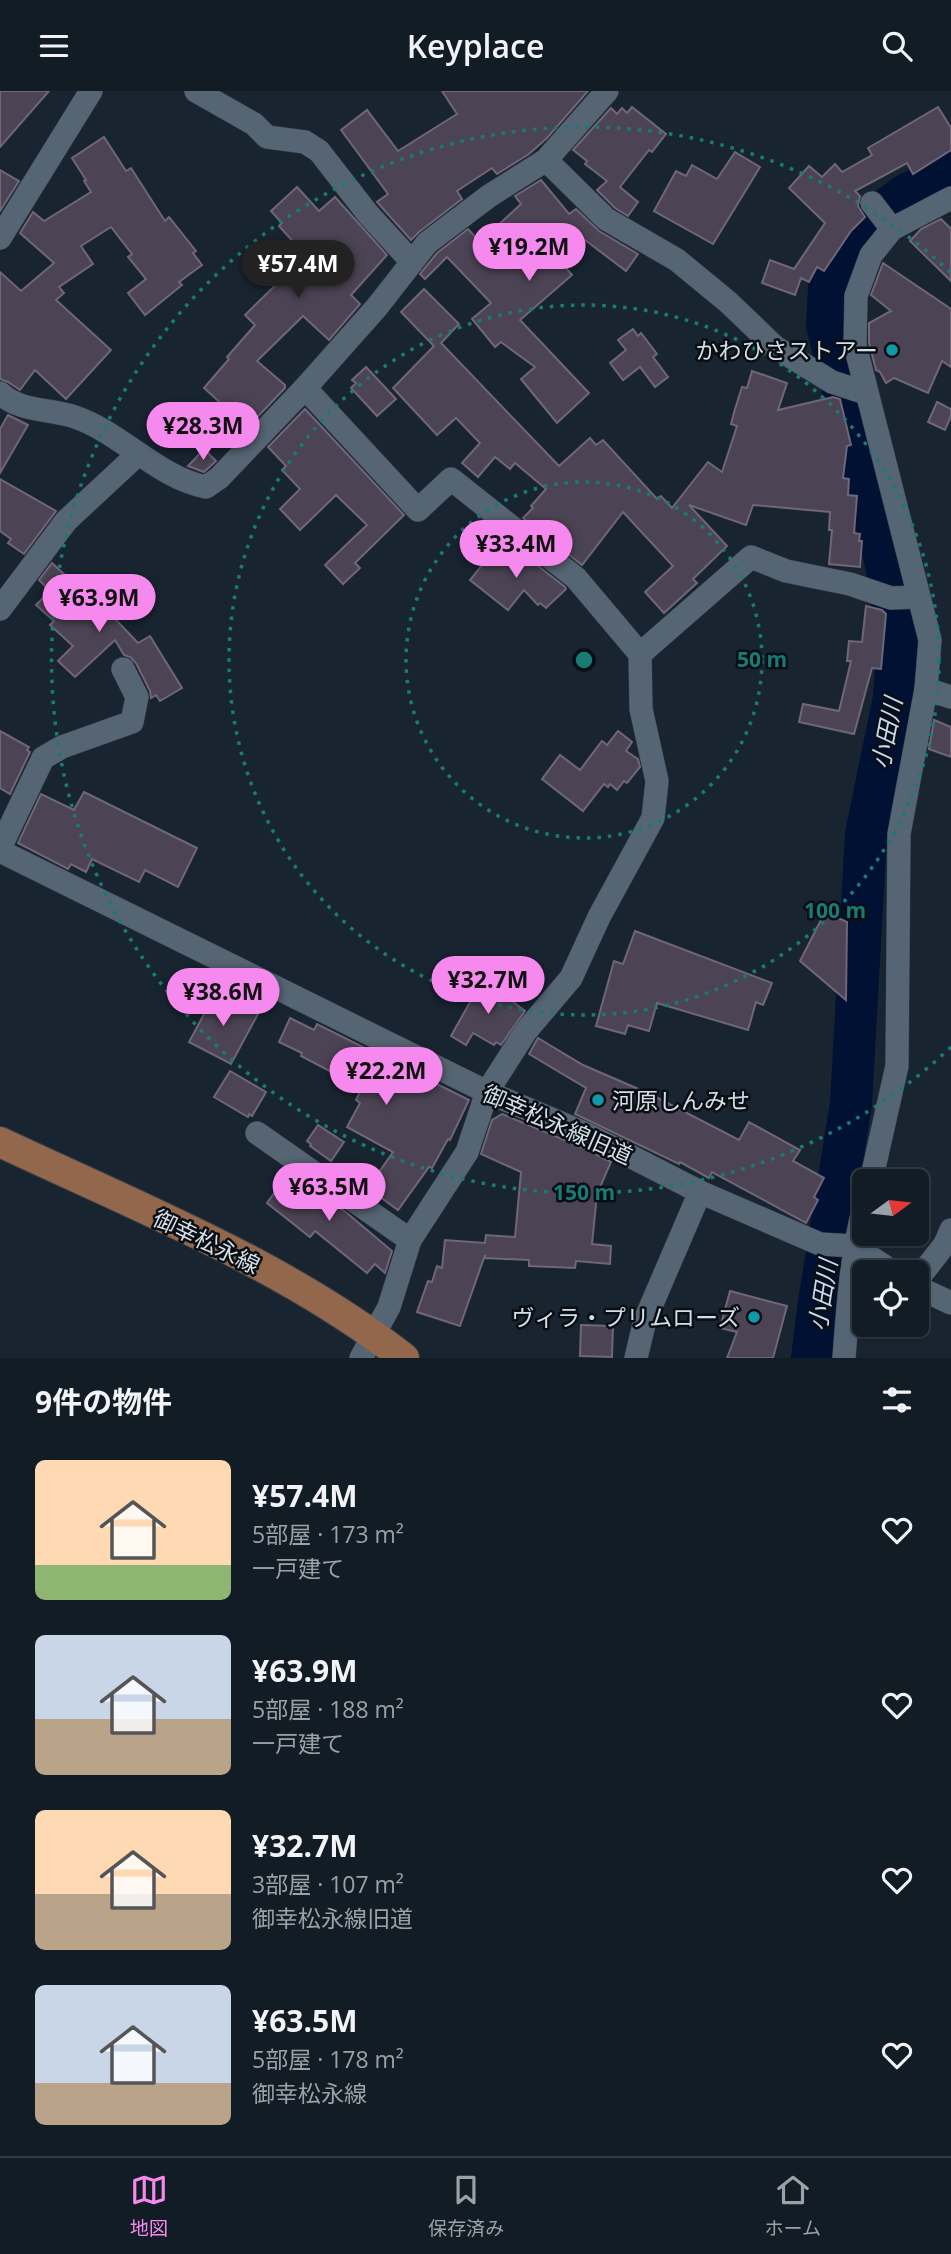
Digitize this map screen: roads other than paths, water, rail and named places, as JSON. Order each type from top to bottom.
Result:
[{"type":"main road","name":"御幸松永線","points":[[0,1142],[184,1228],[282,1278],[368,1346],[404,1358]]},
{"type":"street","points":[[0,238],[91,91]]},
{"type":"street","points":[[195,91],[254,124],[267,137],[305,142],[319,151],[368,214],[412,262]]},
{"type":"street","points":[[0,394],[9,402],[71,416],[95,426],[137,455],[191,484],[206,487],[219,478],[306,388],[377,307],[427,243],[478,204],[546,160],[608,91]]},
{"type":"street","points":[[546,160],[606,219],[677,260],[728,302],[775,347],[832,382],[861,392]]},
{"type":"street","points":[[874,1169],[897,1066],[899,834],[926,689],[930,640],[907,598],[908,551],[861,392],[855,345],[856,296],[871,255],[891,227],[951,198]]},
{"type":"street","points":[[872,203],[891,227]]},
{"type":"street","points":[[306,388],[418,510],[451,479],[576,578],[640,654],[641,709],[657,781],[653,818],[599,917],[571,978],[526,1031],[487,1092],[467,1152],[410,1240],[389,1307],[368,1346]]},
{"type":"street","points":[[0,609],[66,521],[137,455]]},
{"type":"street","points":[[640,654],[751,557],[786,571],[907,598]]},
{"type":"street","points":[[0,850],[43,758],[62,747],[131,722],[137,697],[122,669]]},
{"type":"street","points":[[926,689],[951,697]]},
{"type":"street","name":"御幸松永線旧道","points":[[0,850],[487,1092],[587,1134],[700,1192],[820,1244],[851,1245]]},
{"type":"street","points":[[257,1133],[410,1240]]},
{"type":"street","points":[[636,1358],[645,1320],[700,1192]]},
{"type":"street","points":[[929,1265],[945,1244],[951,1230]]},
{"type":"street","points":[[844,1358],[852,1242]]},
{"type":"street","points":[[851,1245],[874,1260]]},
{"type":"street","points":[[929,1293],[951,1303]]},
{"type":"waterway","name":"小田川","points":[[812,1358],[851,1104],[866,834],[894,698],[898,639],[886,564],[827,325],[830,271],[858,230],[906,195],[951,172]]},
{"type":"place","name":"かわひさストアー","points":[[892,350]]},
{"type":"place","name":"河原しんみせ","points":[[598,1100]]},
{"type":"place","name":"ヴィラ・プリムローズ","points":[[754,1317]]}]
